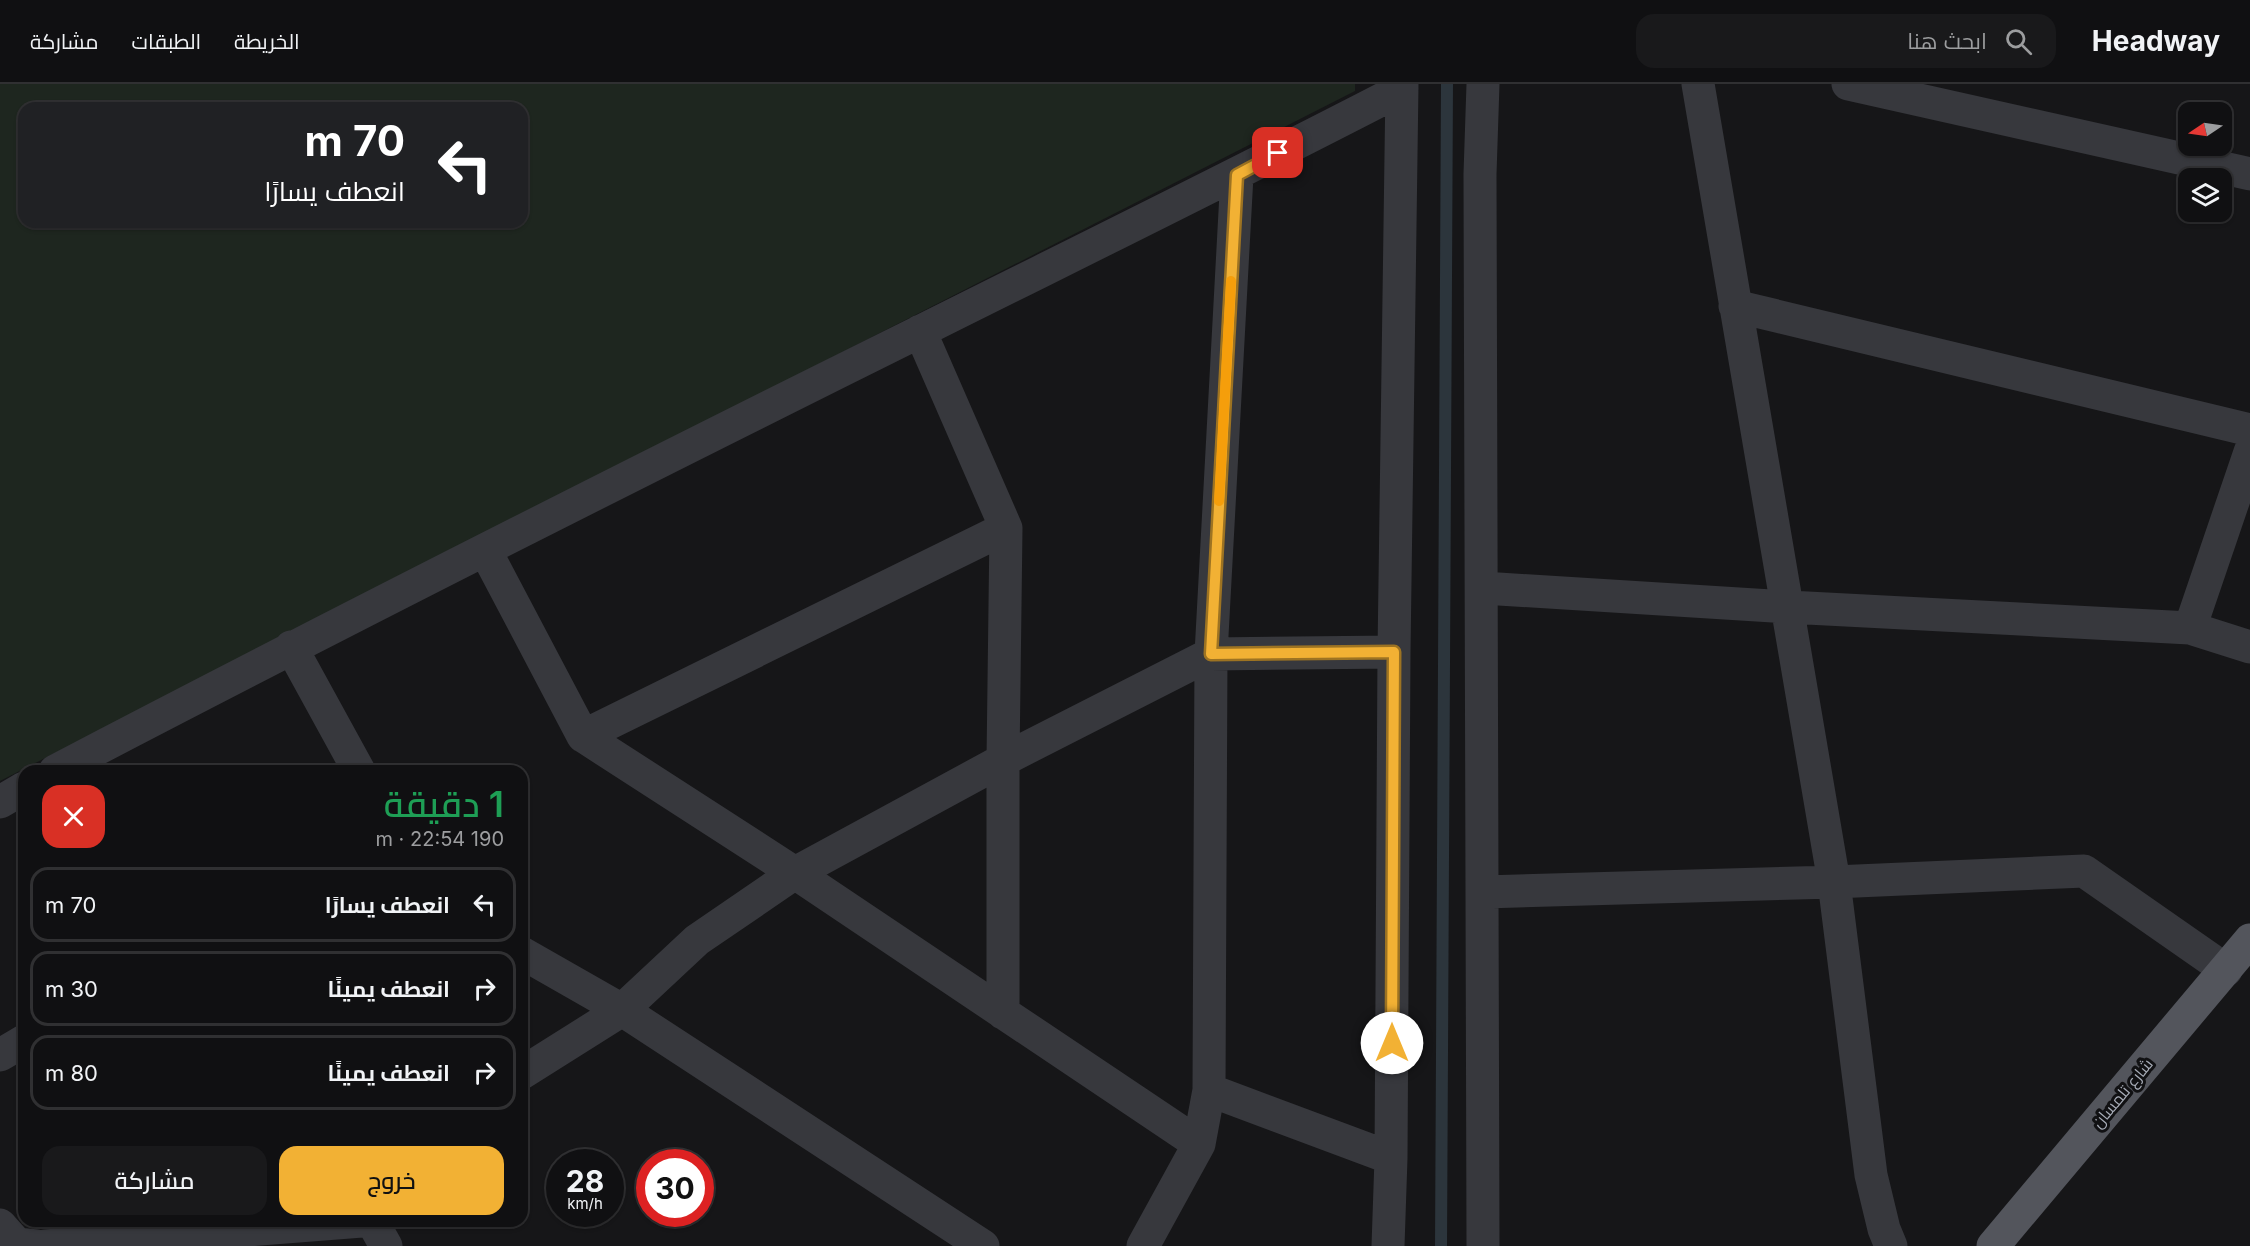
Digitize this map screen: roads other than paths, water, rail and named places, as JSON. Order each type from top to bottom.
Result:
[{"type":"main road","name":"شارع تلمسان","points":[[1993,1246],[2250,940]]},
{"type":"street","points":[[1483,84],[1480,174],[1484,892],[1483,1246]]},
{"type":"street","points":[[1698,84],[1834,882],[1871,1175],[1884,1229],[1891,1246]]},
{"type":"street","points":[[1848,84],[2250,174]]},
{"type":"street","points":[[66,765],[291,647],[1237,175],[1402,87],[1394,652],[1391,1158],[1386,1242]]},
{"type":"street","points":[[1143,1246],[1199,1143],[1209,1090],[1211,654],[1237,175]]},
{"type":"street","points":[[1735,306],[2250,430]]},
{"type":"street","points":[[921,331],[1006,528],[1003,1013]]},
{"type":"street","points":[[2190,628],[2250,452]]},
{"type":"street","points":[[584,736],[1006,528]]},
{"type":"street","points":[[485,550],[584,736],[795,873],[1199,1143]]},
{"type":"street","points":[[1483,588],[1788,608],[2190,628],[2250,647]]},
{"type":"street","points":[[291,647],[356,765]]},
{"type":"street","points":[[528,1069],[622,1010],[697,940],[795,873],[1003,760],[1211,654],[1394,652]]},
{"type":"street","points":[[0,802],[18,792]]},
{"type":"street","points":[[1484,892],[1834,882],[2084,871],[2226,970]]},
{"type":"street","points":[[528,956],[622,1010],[975,1244]]},
{"type":"street","points":[[0,1055],[18,1044]]},
{"type":"street","points":[[1209,1090],[1391,1158]]},
{"type":"street","points":[[0,1225],[17,1244],[37,1246]]},
{"type":"street","points":[[45,1246],[287,1227]]},
{"type":"street","points":[[375,1227],[386,1246]]},
{"type":"waterway","points":[[1441,1246],[1447,84]]}]
